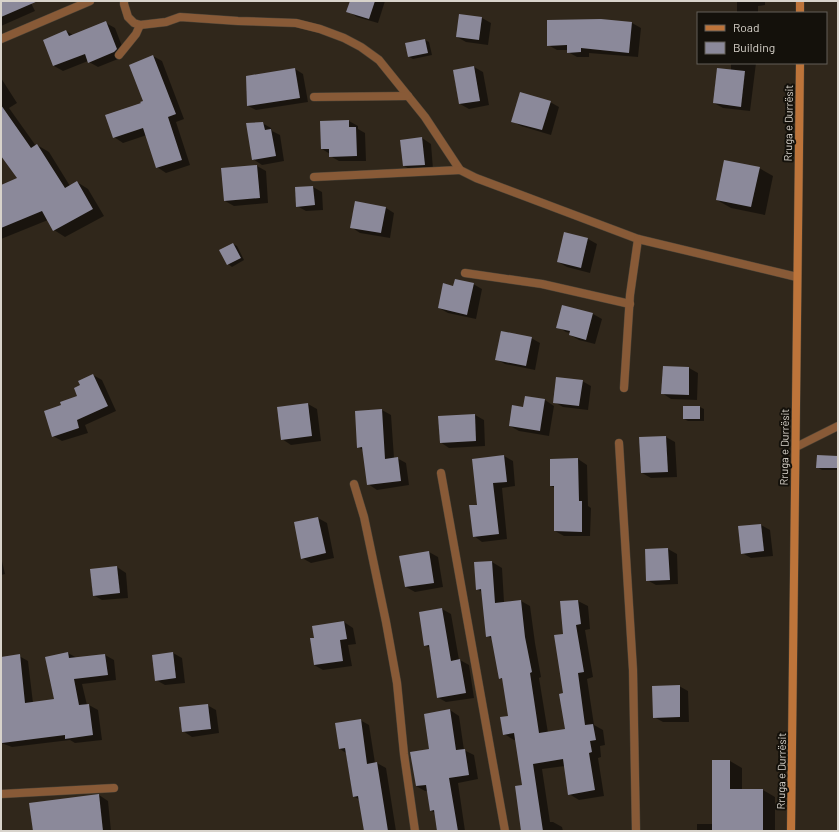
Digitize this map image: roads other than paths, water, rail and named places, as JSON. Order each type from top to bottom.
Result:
[{"type":"main road","points":[[800,1],[800,12]]},
{"type":"main road","name":"Rruga e Durrësit","points":[[791,831],[800,64]]},
{"type":"street","points":[[1,39],[90,1]]},
{"type":"street","points":[[124,1],[128,17],[134,23],[140,25],[166,22],[180,17],[238,21],[296,22],[344,38],[361,47],[379,60],[426,118],[460,170]]},
{"type":"street","points":[[119,55],[136,34],[140,25]]},
{"type":"street","points":[[314,97],[408,96]]},
{"type":"street","points":[[314,177],[460,170],[476,178],[638,239],[797,277]]},
{"type":"street","points":[[624,388],[630,304],[638,239]]},
{"type":"street","points":[[465,273],[542,284],[630,304]]},
{"type":"street","points":[[796,447],[838,426]]},
{"type":"street","points":[[619,443],[633,670],[636,831]]},
{"type":"street","points":[[441,473],[506,831]]},
{"type":"street","points":[[354,484],[364,517],[397,683],[404,754],[415,831]]},
{"type":"street","points":[[1,794],[114,788]]}]
